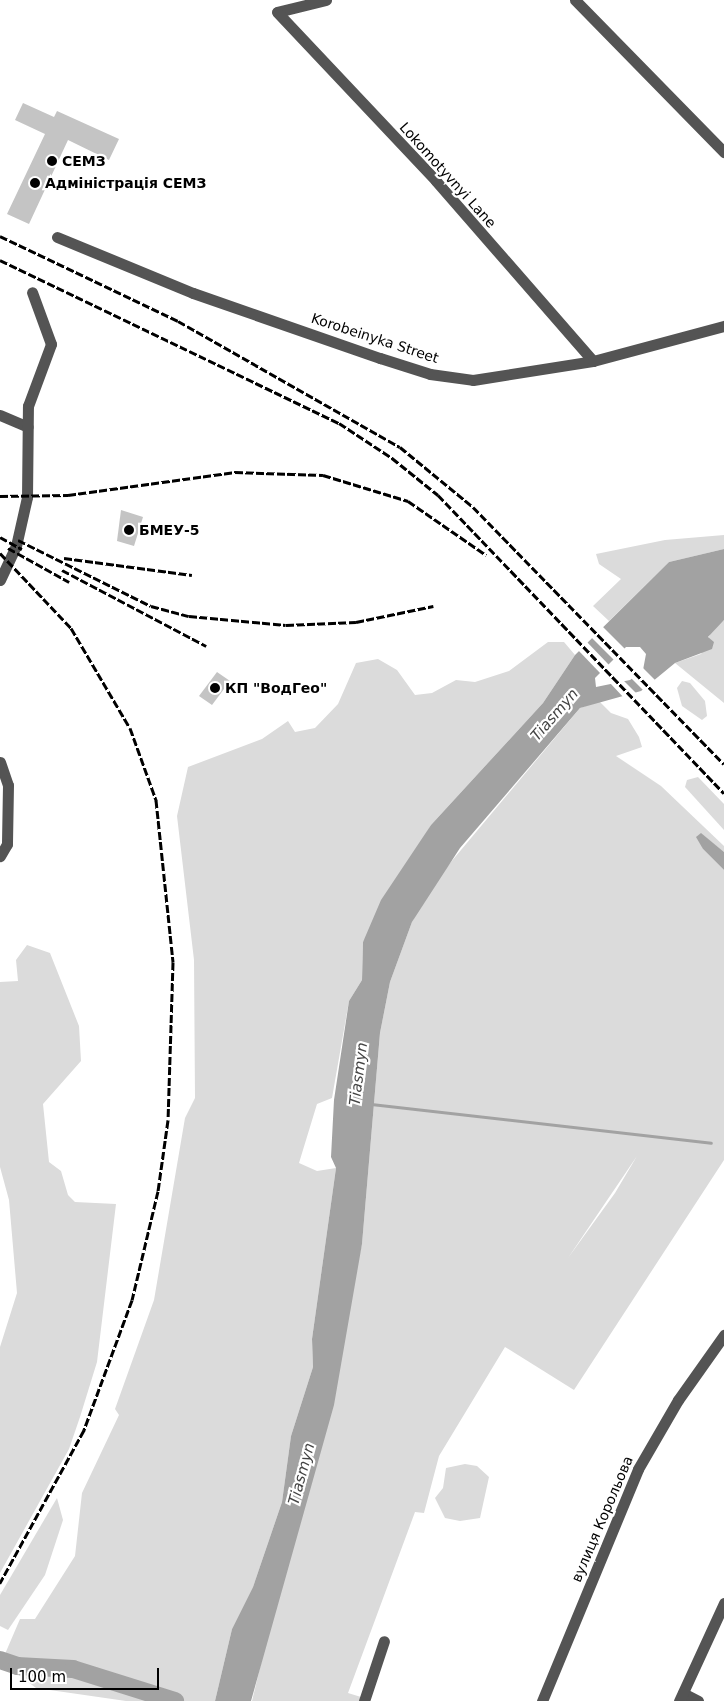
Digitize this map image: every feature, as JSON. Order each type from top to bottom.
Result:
[{"type":"street","name":"Lokomotyvnyi Lane","points":[[326,0],[277,12],[436,181],[593,361]]},
{"type":"street","points":[[575,0],[724,152]]},
{"type":"street","name":"Korobeinyka Street","points":[[57,237],[194,293],[430,374],[473,380],[593,361],[724,326]]},
{"type":"street","points":[[0,580],[16,546],[27,497],[28,406],[51,344],[32,292]]},
{"type":"street","points":[[0,414],[28,427]]},
{"type":"street","points":[[0,762],[8,785],[7,844],[0,856]]},
{"type":"street","name":"вулиця Корольова","points":[[542,1701],[638,1468],[678,1400],[724,1335]]},
{"type":"street","points":[[698,1701],[681,1697],[724,1603]]},
{"type":"street","points":[[364,1701],[384,1641]]},
{"type":"shaded area","points":[[724,535],[724,549],[669,562],[609,621],[593,606],[621,579],[599,564],[596,554],[665,540]]},
{"type":"shaded area","points":[[724,620],[724,703],[675,663],[701,654],[712,630]]},
{"type":"shaded area","points":[[548,642],[564,642],[575,655],[543,703],[431,825],[363,942],[362,980],[349,1001],[332,1098],[317,1104],[299,1163],[317,1171],[336,1168],[312,1339],[313,1367],[291,1436],[282,1502],[253,1587],[232,1629],[215,1701],[126,1701],[36,1688],[11,1669],[5,1654],[20,1619],[35,1619],[75,1556],[82,1493],[119,1415],[115,1409],[154,1300],[185,1118],[195,1098],[194,960],[177,816],[188,767],[262,739],[288,721],[295,732],[315,728],[338,704],[356,663],[378,659],[397,670],[415,695],[432,693],[456,680],[475,682],[509,671]]},
{"type":"shaded area","points":[[682,681],[690,683],[705,701],[707,716],[702,720],[682,706],[677,688]]},
{"type":"shaded area","points":[[599,701],[611,713],[628,719],[639,737],[642,747],[616,756],[661,786],[724,846],[724,852],[701,834],[703,849],[724,870],[724,1160],[574,1390],[505,1347],[439,1456],[424,1513],[415,1512],[348,1693],[361,1697],[360,1701],[252,1701],[362,1244],[380,1033],[390,982],[412,922],[430,887],[580,708]],"holes":[[[637,1156],[615,1193],[568,1258]]]},
{"type":"shaded area","points":[[698,777],[724,804],[724,830],[685,787],[687,780]]},
{"type":"shaded area","points":[[27,945],[50,953],[79,1026],[81,1061],[43,1104],[49,1162],[61,1171],[68,1195],[75,1202],[116,1204],[97,1362],[80,1417],[69,1449],[0,1573],[0,1347],[17,1293],[9,1200],[0,1167],[0,982],[18,981],[16,960]]},
{"type":"shaded area","points":[[465,1464],[477,1466],[489,1477],[480,1518],[460,1521],[445,1518],[435,1498],[443,1488],[446,1468]]},
{"type":"shaded area","points":[[57,1498],[63,1520],[45,1575],[8,1630],[0,1626],[0,1595]]},
{"type":"water","name":"Tiasmyn","points":[[724,549],[724,620],[708,637],[714,642],[712,649],[675,663],[641,691],[580,708],[460,848],[412,922],[390,982],[380,1033],[362,1244],[334,1405],[251,1701],[215,1701],[232,1629],[253,1587],[282,1502],[291,1436],[313,1367],[312,1339],[336,1168],[331,1157],[334,1100],[349,1001],[362,980],[363,942],[381,900],[431,825],[543,703],[575,655],[669,562]],"holes":[[[626,647],[640,647],[646,654],[643,670],[630,680],[596,687],[595,678]]]},
{"type":"water","points":[[701,833],[724,852],[724,870],[703,849],[696,837]]},
{"type":"pier","points":[[602,626],[625,649],[614,660],[591,637]]},
{"type":"pier","points":[[586,641],[609,665],[601,674],[577,649]]},
{"type":"pier","points":[[642,667],[655,680],[644,691],[630,677]]},
{"type":"pier","points":[[623,680],[638,695],[625,699],[610,683]]},
{"type":"building","name":"Адміністрація СЕМЗ","points":[[23,103],[54,117],[57,111],[119,139],[109,160],[68,140],[29,224],[7,214],[45,134],[15,120]]},
{"type":"building","name":"БМЕУ-5","points":[[121,510],[143,517],[134,546],[117,541]]},
{"type":"building","name":"КП \"ВодГео\"","points":[[217,672],[230,681],[212,705],[199,696]]},
{"type":"waterway","name":"Tiasmyn","points":[[371,1104],[711,1143]]},
{"type":"waterway","points":[[0,1660],[17,1666],[73,1669],[175,1701]]},
{"type":"railway","points":[[0,236],[178,321],[400,447],[473,507],[724,764]]},
{"type":"railway","points":[[0,260],[339,423],[392,458],[438,495],[724,793]]},
{"type":"railway","points":[[0,496],[68,495],[235,472],[323,475],[408,501],[486,555]]},
{"type":"railway","points":[[0,537],[22,549]]},
{"type":"railway","points":[[18,540],[151,606],[189,616],[286,625],[356,622],[433,606]]},
{"type":"railway","points":[[8,548],[69,582]]},
{"type":"railway","points":[[0,553],[71,628],[130,728],[156,800],[173,962],[168,1120],[158,1191],[132,1300],[84,1430],[0,1583]]},
{"type":"railway","points":[[64,558],[192,575]]},
{"type":"railway","points":[[62,570],[206,646]]},
{"type":"place","name":"СЕМЗ","points":[[52,161]]},
{"type":"place","name":"Адміністрація СЕМЗ","points":[[35,183]]},
{"type":"place","name":"БМЕУ-5","points":[[129,530]]},
{"type":"place","name":"КП \"ВодГео\"","points":[[215,688]]}]
